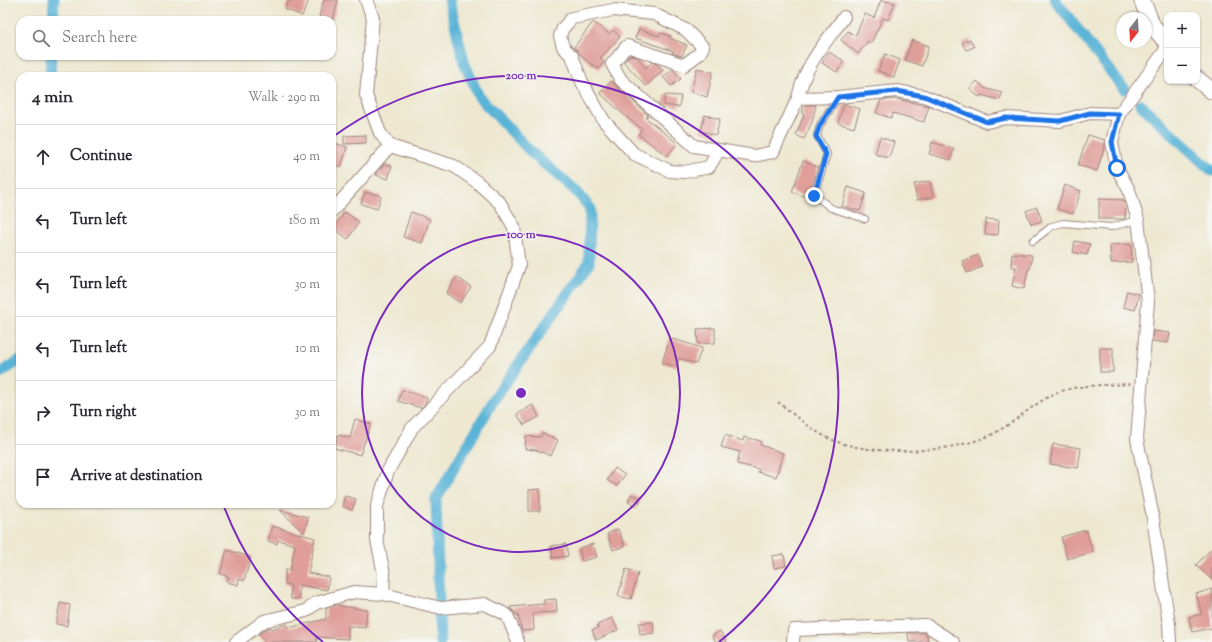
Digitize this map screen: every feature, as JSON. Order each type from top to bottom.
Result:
[{"type":"street","points":[[366,0],[373,18],[366,95],[380,133],[390,146],[454,166],[483,187],[500,203],[514,227],[519,266],[490,346],[412,428],[388,471],[377,506],[377,540],[384,574],[384,594]]},
{"type":"street","points":[[1142,0],[1152,25],[1164,39]]},
{"type":"street","points":[[719,150],[709,167],[684,172],[670,171],[634,154],[604,121],[582,82],[572,56],[563,48],[560,36],[563,28],[572,18],[613,10],[654,14],[686,30],[703,47],[699,54],[684,65],[627,46],[612,64],[621,80],[694,146],[719,150],[754,156],[773,152],[798,98],[801,84],[812,62],[844,17]]},
{"type":"street","points":[[1164,52],[1119,114],[1112,142],[1117,168],[1129,190],[1138,220],[1148,301],[1137,440],[1152,512],[1169,624],[1170,642]]},
{"type":"street","points":[[1200,81],[1212,91]]},
{"type":"street","points":[[798,98],[838,97],[897,91],[924,96],[987,122],[1006,118],[1060,121],[1090,113],[1119,114]]},
{"type":"street","points":[[336,207],[390,146]]},
{"type":"street","points":[[236,642],[264,621],[306,611],[316,603],[354,592],[384,594],[441,608],[485,604],[507,615],[518,642]]},
{"type":"street","points":[[793,642],[794,630],[926,625],[953,642]]},
{"type":"lane","points":[[838,97],[820,125],[816,136],[826,154],[814,196],[831,208],[865,219]]},
{"type":"lane","points":[[1033,240],[1052,226],[1063,223],[1110,227],[1138,220]]},
{"type":"path","points":[[778,402],[813,430],[836,442],[874,451],[917,450],[946,448],[992,434],[1050,396],[1076,388],[1142,384]]},
{"type":"building","points":[[289,0],[309,0],[302,16],[285,9]]},
{"type":"building","points":[[324,0],[338,0],[334,16],[319,16]]},
{"type":"building","points":[[881,0],[895,3],[888,20],[883,18],[871,43],[868,41],[858,54],[841,40],[848,31],[855,36],[865,14],[874,18]]},
{"type":"building","points":[[593,22],[609,34],[613,30],[620,37],[600,58],[604,61],[599,69],[587,61],[574,47]]},
{"type":"building","points":[[639,29],[659,36],[660,33],[671,36],[670,38],[687,45],[682,56],[672,53],[673,51],[635,38]]},
{"type":"building","points":[[970,39],[974,47],[966,50],[962,43]]},
{"type":"building","points":[[912,40],[929,46],[922,66],[905,60]]},
{"type":"building","points":[[829,52],[844,61],[837,72],[822,63]]},
{"type":"building","points":[[885,54],[900,60],[894,77],[878,71]]},
{"type":"building","points":[[630,55],[637,57],[646,68],[652,62],[657,64],[663,70],[646,86],[624,62]]},
{"type":"building","points":[[697,68],[713,72],[707,97],[691,92]]},
{"type":"building","points":[[673,69],[681,79],[671,86],[663,77]]},
{"type":"building","points":[[611,81],[648,115],[646,118],[677,143],[667,156],[638,134],[642,129],[600,93]]},
{"type":"building","points":[[977,81],[984,88],[1002,93],[1000,100],[981,95],[979,97],[970,88]]},
{"type":"building","points":[[665,95],[681,96],[679,107],[664,105]]},
{"type":"building","points":[[896,99],[929,106],[924,122],[893,113],[891,118],[876,113],[881,100]]},
{"type":"building","points":[[844,104],[860,109],[854,128],[838,123]]},
{"type":"building","points":[[804,105],[816,105],[812,122],[804,139],[796,135],[804,115],[802,114]]},
{"type":"building","points":[[705,115],[720,119],[716,135],[701,131]]},
{"type":"building","points":[[366,135],[366,143],[344,144],[344,136]]},
{"type":"building","points":[[1088,135],[1105,140],[1105,145],[1097,171],[1078,165]]},
{"type":"building","points":[[880,137],[894,142],[889,158],[875,154]]},
{"type":"building","points":[[932,142],[954,149],[951,160],[929,154]]},
{"type":"building","points":[[336,143],[347,147],[341,167],[336,165]]},
{"type":"building","points":[[803,161],[818,167],[810,198],[792,192]]},
{"type":"building","points":[[384,164],[392,166],[388,179],[376,175]]},
{"type":"building","points":[[930,181],[933,197],[917,200],[914,184]]},
{"type":"building","points":[[1065,185],[1081,191],[1073,214],[1057,209]]},
{"type":"building","points":[[848,187],[866,193],[860,211],[842,206]]},
{"type":"building","points":[[365,192],[381,196],[377,209],[361,204]]},
{"type":"building","points":[[1099,199],[1124,200],[1126,206],[1125,219],[1099,219]]},
{"type":"building","points":[[1037,207],[1042,221],[1031,224],[1026,211]]},
{"type":"building","points":[[345,212],[359,222],[348,239],[336,230],[336,224]]},
{"type":"building","points":[[411,212],[430,219],[422,243],[403,237]]},
{"type":"building","points":[[986,219],[999,220],[998,235],[985,234]]},
{"type":"building","points":[[1075,241],[1090,244],[1087,255],[1073,252]]},
{"type":"building","points":[[1131,244],[1132,262],[1111,263],[1110,245]]},
{"type":"building","points":[[1012,253],[1032,255],[1030,269],[1028,269],[1024,289],[1012,286],[1016,267],[1011,267]]},
{"type":"building","points":[[978,255],[982,267],[967,273],[962,261]]},
{"type":"building","points":[[457,277],[471,287],[460,303],[446,293]]},
{"type":"building","points":[[1127,291],[1139,294],[1135,310],[1123,307]]},
{"type":"building","points":[[715,328],[715,343],[698,344],[697,329]]},
{"type":"building","points":[[1153,331],[1170,333],[1168,343],[1152,341]]},
{"type":"building","points":[[670,338],[702,348],[696,364],[679,358],[676,367],[662,363]]},
{"type":"building","points":[[1100,348],[1113,348],[1113,372],[1100,372]]},
{"type":"building","points":[[402,390],[427,398],[425,404],[421,408],[398,401]]},
{"type":"building","points":[[533,405],[539,417],[524,425],[517,414]]},
{"type":"building","points":[[355,419],[371,424],[360,455],[336,449],[338,435],[350,438]]},
{"type":"building","points":[[542,433],[558,440],[551,456],[536,450],[525,449],[526,436],[540,437]]},
{"type":"building","points":[[725,435],[743,441],[744,437],[761,441],[760,445],[783,453],[776,477],[758,472],[759,469],[737,464],[740,452],[721,447]]},
{"type":"building","points":[[1053,444],[1081,448],[1078,468],[1050,464]]},
{"type":"building","points":[[615,468],[625,475],[617,486],[607,480]]},
{"type":"building","points":[[540,489],[540,511],[529,511],[529,490]]},
{"type":"building","points":[[631,494],[641,498],[638,506],[628,502]]},
{"type":"building","points":[[345,496],[356,499],[352,510],[342,506]]},
{"type":"building","points":[[280,510],[308,517],[304,533]]},
{"type":"building","points":[[272,526],[315,538],[308,573],[329,577],[327,590],[299,585],[299,599],[291,599],[290,585],[285,584],[285,570],[290,570],[295,545],[278,540],[277,544],[268,541]]},
{"type":"building","points":[[618,529],[625,546],[613,550],[607,534]]},
{"type":"building","points":[[1086,530],[1093,552],[1067,559],[1061,537]]},
{"type":"building","points":[[566,544],[568,556],[553,558],[551,546]]},
{"type":"building","points":[[593,544],[597,557],[582,561],[579,548]]},
{"type":"building","points":[[1212,548],[1212,580],[1196,565]]},
{"type":"building","points":[[227,550],[251,557],[244,581],[239,579],[238,585],[227,582],[229,577],[220,574]]},
{"type":"building","points":[[784,554],[786,566],[774,568],[772,556]]},
{"type":"building","points":[[626,569],[638,573],[631,599],[618,596]]},
{"type":"building","points":[[1212,589],[1212,628],[1192,632],[1189,617],[1202,614],[1196,594]]},
{"type":"building","points":[[556,599],[557,612],[533,613],[534,630],[522,631],[518,614],[515,614],[510,607],[544,604],[544,600]]},
{"type":"building","points":[[60,603],[70,605],[67,626],[56,624]]},
{"type":"building","points":[[336,605],[367,610],[365,628],[348,626],[348,639],[316,637],[317,642],[265,642],[259,634],[270,627],[272,629],[287,624],[288,628],[326,619],[326,608]]},
{"type":"building","points":[[612,618],[618,630],[596,640],[592,630],[598,628],[597,625]]},
{"type":"building","points":[[653,622],[654,633],[640,635],[639,623]]},
{"type":"building","points":[[720,631],[727,642],[716,642],[712,636]]},
{"type":"building","points":[[908,633],[924,633],[927,635],[928,642],[909,642]]},
{"type":"waterway","points":[[53,16],[54,0]]},
{"type":"waterway","points":[[440,642],[436,499],[495,398],[589,263],[590,208],[576,191],[532,153],[479,97],[464,62],[449,0]]},
{"type":"waterway","points":[[1055,0],[1124,89]]},
{"type":"waterway","points":[[50,72],[51,60]]},
{"type":"waterway","points":[[1140,104],[1212,171]]},
{"type":"waterway","points":[[0,373],[16,363]]},
{"type":"route","points":[[814,196],[826,154],[816,136],[820,125],[838,97],[897,91],[924,96],[987,122],[1006,118],[1060,121],[1090,113],[1119,114],[1112,142],[1117,168]]}]
